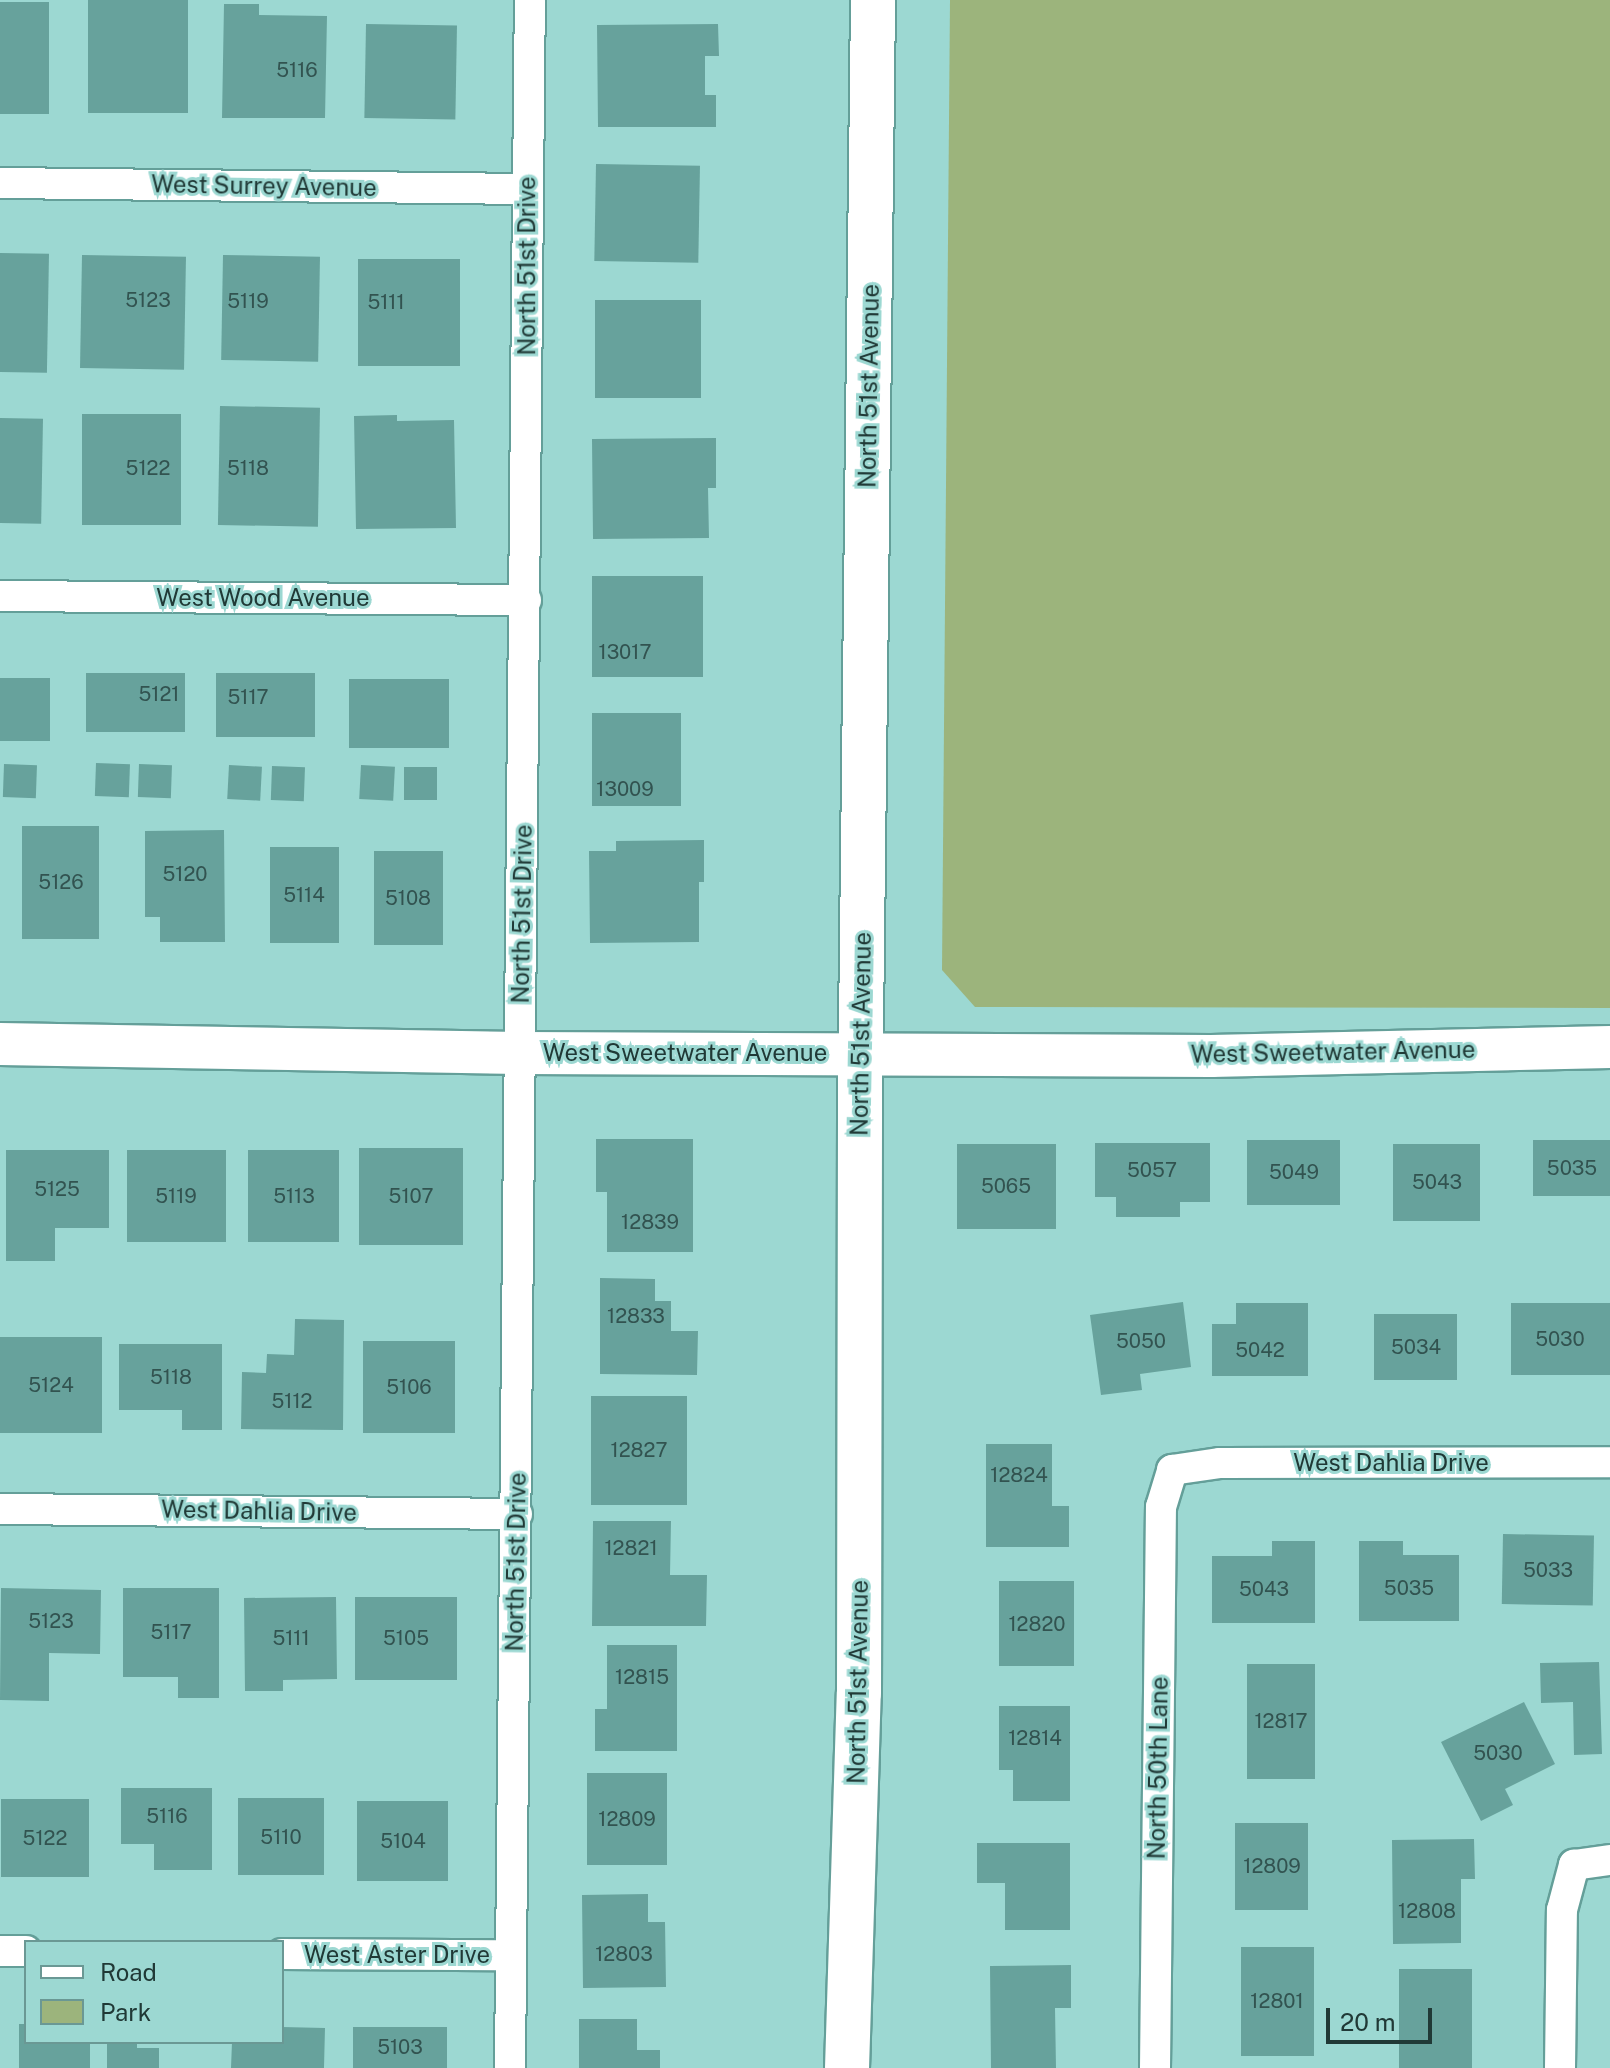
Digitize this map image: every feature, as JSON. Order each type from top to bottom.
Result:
[{"type":"main road","name":"North 51st Avenue","points":[[847,2068],[859,1693],[861,1053],[873,0]]},
{"type":"street","name":"North 51st Drive","points":[[510,2068],[530,0]]},
{"type":"street","name":"West Surrey Avenue","points":[[0,183],[528,189]]},
{"type":"street","name":"West Wood Avenue","points":[[0,596],[526,600]]},
{"type":"street","name":"West Sweetwater Avenue","points":[[0,1044],[520,1053],[1211,1056],[1610,1047]]},
{"type":"street","name":"West Dahlia Drive","points":[[1172,1470],[1220,1463],[1610,1462]]},
{"type":"street","name":"North 50th Lane","points":[[1155,2068],[1161,1507],[1172,1470]]},
{"type":"street","name":"West Dahlia Drive","points":[[0,1509],[517,1514]]},
{"type":"street","points":[[1560,2068],[1562,1910],[1574,1865],[1610,1860]]},
{"type":"street","points":[[0,1951],[24,1951]]},
{"type":"street","name":"West Aster Drive","points":[[284,1954],[511,1955]]},
{"type":"green space","points":[[950,0],[1610,0],[1610,1008],[975,1007],[942,970]]},
{"type":"building","points":[[88,0],[188,0],[188,113],[88,113]]},
{"type":"building","points":[[0,2],[49,2],[49,114],[0,114]]},
{"type":"building","points":[[224,4],[259,4],[259,15],[327,16],[325,118],[222,118]]},
{"type":"building","points":[[366,24],[457,26],[455,120],[364,118]]},
{"type":"building","points":[[718,24],[719,56],[705,56],[705,95],[716,95],[716,127],[598,127],[597,25]]},
{"type":"building","points":[[596,164],[700,166],[698,263],[594,261]]},
{"type":"building","points":[[0,253],[49,254],[47,373],[0,372]]},
{"type":"building","points":[[82,255],[186,257],[184,370],[80,368]]},
{"type":"building","points":[[223,255],[320,257],[318,362],[221,360]]},
{"type":"building","points":[[358,259],[460,259],[460,366],[358,366]]},
{"type":"building","points":[[595,300],[701,300],[701,398],[595,398]]},
{"type":"building","points":[[220,406],[320,408],[318,527],[218,525]]},
{"type":"building","points":[[82,414],[181,414],[181,525],[82,525]]},
{"type":"building","points":[[397,415],[397,421],[454,420],[456,528],[356,529],[354,416]]},
{"type":"building","points":[[0,418],[43,419],[41,524],[0,523]]},
{"type":"building","points":[[716,438],[716,488],[708,488],[709,538],[593,539],[592,439]]},
{"type":"building","points":[[592,576],[703,576],[703,677],[592,677]]},
{"type":"building","points":[[86,673],[185,673],[185,732],[86,732]]},
{"type":"building","points":[[216,673],[315,673],[315,737],[216,737]]},
{"type":"building","points":[[0,678],[50,678],[50,741],[0,741]]},
{"type":"building","points":[[349,679],[449,679],[449,748],[349,748]]},
{"type":"building","points":[[592,713],[681,713],[681,806],[592,806]]},
{"type":"building","points":[[96,763],[130,764],[129,797],[95,796]]},
{"type":"building","points":[[4,764],[37,765],[36,798],[3,797]]},
{"type":"building","points":[[139,764],[172,765],[171,798],[138,797]]},
{"type":"building","points":[[229,765],[262,767],[260,801],[227,799]]},
{"type":"building","points":[[361,765],[395,767],[393,801],[359,799]]},
{"type":"building","points":[[272,766],[305,767],[304,801],[271,800]]},
{"type":"building","points":[[404,767],[437,767],[437,800],[404,800]]},
{"type":"building","points":[[22,826],[99,826],[99,939],[22,939]]},
{"type":"building","points":[[224,830],[225,942],[160,942],[160,917],[145,917],[145,831]]},
{"type":"building","points":[[704,840],[704,882],[699,882],[699,942],[590,943],[589,851],[616,851],[616,841]]},
{"type":"building","points":[[270,847],[339,847],[339,943],[270,943]]},
{"type":"building","points":[[374,851],[443,851],[443,945],[374,945]]},
{"type":"building","points":[[596,1139],[693,1139],[693,1252],[607,1252],[607,1192],[596,1192]]},
{"type":"building","points":[[1247,1140],[1340,1140],[1340,1205],[1247,1205]]},
{"type":"building","points":[[1533,1140],[1610,1140],[1610,1196],[1533,1196]]},
{"type":"building","points":[[1095,1143],[1210,1143],[1210,1202],[1180,1202],[1180,1217],[1116,1217],[1116,1197],[1095,1197]]},
{"type":"building","points":[[957,1144],[1056,1144],[1056,1229],[957,1229]]},
{"type":"building","points":[[1393,1144],[1480,1144],[1480,1221],[1393,1221]]},
{"type":"building","points":[[359,1148],[463,1148],[463,1245],[359,1245]]},
{"type":"building","points":[[6,1150],[109,1150],[109,1228],[55,1228],[55,1261],[6,1261]]},
{"type":"building","points":[[127,1150],[226,1150],[226,1242],[127,1242]]},
{"type":"building","points":[[248,1150],[339,1150],[339,1242],[248,1242]]},
{"type":"building","points":[[600,1278],[655,1279],[655,1301],[671,1301],[671,1331],[698,1331],[697,1375],[600,1374]]},
{"type":"building","points":[[1183,1302],[1191,1367],[1140,1374],[1142,1390],[1101,1395],[1090,1315]]},
{"type":"building","points":[[1236,1303],[1308,1303],[1308,1376],[1212,1376],[1212,1324],[1236,1324]]},
{"type":"building","points":[[1511,1303],[1610,1303],[1610,1375],[1511,1375]]},
{"type":"building","points":[[1374,1314],[1457,1314],[1457,1380],[1374,1380]]},
{"type":"building","points":[[295,1319],[344,1320],[343,1430],[241,1429],[242,1372],[266,1373],[267,1354],[294,1355]]},
{"type":"building","points":[[0,1337],[102,1337],[102,1433],[0,1433]]},
{"type":"building","points":[[363,1341],[455,1341],[455,1433],[363,1433]]},
{"type":"building","points":[[119,1344],[222,1344],[222,1430],[182,1430],[182,1410],[119,1410]]},
{"type":"building","points":[[591,1396],[687,1396],[687,1505],[591,1505]]},
{"type":"building","points":[[986,1444],[1052,1444],[1052,1506],[1069,1506],[1069,1547],[986,1547]]},
{"type":"building","points":[[593,1521],[671,1521],[670,1575],[707,1575],[706,1626],[592,1626]]},
{"type":"building","points":[[1503,1534],[1594,1536],[1593,1606],[1502,1604]]},
{"type":"building","points":[[1272,1541],[1315,1541],[1315,1623],[1212,1623],[1212,1556],[1272,1556]]},
{"type":"building","points":[[1359,1541],[1403,1541],[1403,1555],[1459,1555],[1459,1621],[1359,1621]]},
{"type":"building","points":[[999,1581],[1074,1581],[1074,1666],[999,1666]]},
{"type":"building","points":[[1,1588],[101,1590],[100,1654],[49,1653],[49,1701],[0,1700]]},
{"type":"building","points":[[123,1588],[219,1588],[219,1698],[178,1698],[178,1677],[123,1677]]},
{"type":"building","points":[[336,1597],[337,1679],[283,1680],[283,1691],[245,1691],[244,1598]]},
{"type":"building","points":[[355,1597],[457,1597],[457,1680],[355,1680]]},
{"type":"building","points":[[607,1645],[677,1645],[677,1751],[595,1751],[595,1709],[607,1709]]},
{"type":"building","points":[[1599,1662],[1602,1754],[1574,1755],[1573,1702],[1541,1703],[1540,1663]]},
{"type":"building","points":[[1247,1664],[1315,1664],[1315,1779],[1247,1779]]},
{"type":"building","points":[[1524,1702],[1555,1764],[1505,1789],[1513,1805],[1481,1821],[1441,1742]]},
{"type":"building","points":[[999,1706],[1070,1706],[1070,1801],[1013,1801],[1013,1770],[999,1770]]},
{"type":"building","points":[[587,1773],[667,1773],[667,1865],[587,1865]]},
{"type":"building","points":[[121,1788],[212,1788],[212,1870],[154,1870],[154,1844],[121,1844]]},
{"type":"building","points":[[238,1798],[324,1798],[324,1875],[238,1875]]},
{"type":"building","points":[[1,1799],[89,1799],[89,1877],[1,1877]]},
{"type":"building","points":[[357,1801],[448,1801],[448,1881],[357,1881]]},
{"type":"building","points":[[1235,1823],[1308,1823],[1308,1910],[1235,1910]]},
{"type":"building","points":[[1474,1839],[1475,1879],[1461,1879],[1461,1943],[1393,1944],[1392,1840]]},
{"type":"building","points":[[977,1843],[1070,1843],[1070,1930],[1005,1930],[1005,1883],[977,1883]]},
{"type":"building","points":[[648,1894],[648,1922],[665,1922],[666,1987],[583,1988],[582,1895]]},
{"type":"building","points":[[1241,1947],[1314,1947],[1314,2056],[1241,2056]]},
{"type":"building","points":[[1071,1965],[1071,2008],[1055,2008],[1056,2068],[991,2068],[990,1966]]},
{"type":"building","points":[[1399,1969],[1472,1969],[1472,2068],[1399,2068]]},
{"type":"building","points":[[579,2019],[637,2019],[637,2050],[660,2050],[660,2068],[579,2068]]},
{"type":"building","points":[[19,2024],[24,2024],[24,2044],[90,2044],[90,2068],[19,2068]]},
{"type":"building","points":[[284,2027],[325,2028],[324,2068],[231,2068],[232,2044],[284,2044]]},
{"type":"building","points":[[353,2027],[447,2027],[447,2068],[353,2068]]},
{"type":"building","points":[[107,2044],[159,2048],[159,2068],[107,2068]]}]
